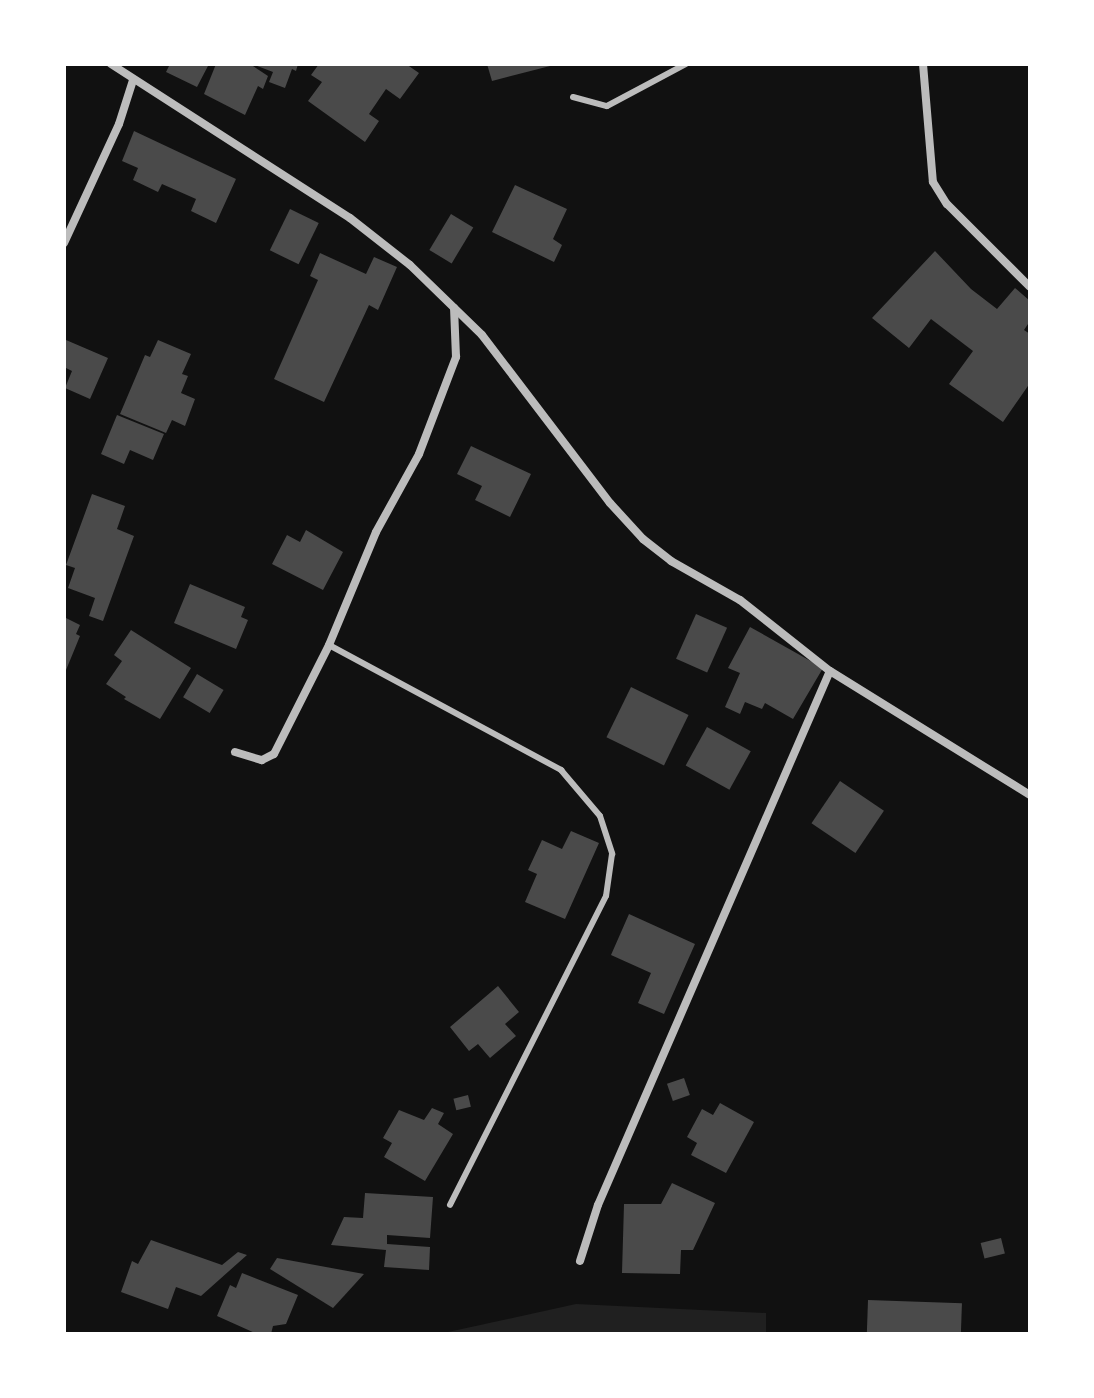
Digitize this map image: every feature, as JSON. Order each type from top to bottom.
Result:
[{"type":"street","points":[[111,64],[350,218],[410,265],[482,335],[610,503],[643,539],[671,561],[740,600],[830,671],[1030,795]]},
{"type":"street","points":[[923,64],[933,182],[947,204],[1030,287]]},
{"type":"street","points":[[64,243],[119,124],[133,80]]},
{"type":"street","points":[[235,752],[262,760],[274,754],[329,645],[376,532],[419,454],[456,357],[454,307]]},
{"type":"street","points":[[580,1261],[598,1205],[830,671]]},
{"type":"lane","points":[[573,97],[607,106],[686,64]]},
{"type":"lane","points":[[329,645],[561,770],[600,816],[612,854],[606,896],[450,1205]]},
{"type":"shaded area","points":[[576,1304],[766,1313],[766,1334],[439,1334]]},
{"type":"building","points":[[165,64],[209,64],[197,87],[166,72],[169,66]]},
{"type":"building","points":[[216,64],[250,64],[268,76],[263,89],[258,86],[245,115],[204,94]]},
{"type":"building","points":[[252,64],[298,64],[296,71],[292,69],[285,88],[269,82],[273,72]]},
{"type":"building","points":[[319,64],[406,64],[419,73],[400,99],[386,89],[369,114],[379,121],[365,142],[308,101],[322,82],[311,75]]},
{"type":"building","points":[[487,64],[554,64],[554,65],[492,81]]},
{"type":"building","points":[[134,131],[236,179],[216,223],[191,211],[196,199],[162,184],[158,192],[133,180],[138,168],[122,161]]},
{"type":"building","points":[[515,185],[567,209],[553,239],[562,245],[554,262],[492,232]]},
{"type":"building","points":[[290,209],[319,223],[299,264],[270,250]]},
{"type":"building","points":[[451,214],[473,227],[452,263],[429,250]]},
{"type":"building","points":[[935,251],[971,289],[997,309],[1015,288],[1030,301],[1030,321],[1024,330],[1030,334],[1030,383],[1003,422],[949,384],[973,351],[931,319],[909,348],[872,318]]},
{"type":"building","points":[[320,253],[366,274],[374,257],[397,267],[378,310],[369,305],[324,402],[274,379],[318,280],[310,276]]},
{"type":"building","points":[[66,340],[108,358],[90,399],[65,388],[72,371],[64,367]]},
{"type":"building","points":[[158,340],[191,354],[182,374],[188,376],[181,393],[195,399],[185,426],[172,420],[166,433],[120,414],[145,355],[150,357]]},
{"type":"building","points":[[117,415],[164,434],[153,460],[130,450],[124,464],[101,454]]},
{"type":"building","points":[[471,446],[531,474],[510,517],[475,500],[482,486],[457,474]]},
{"type":"building","points":[[92,494],[125,506],[117,529],[134,536],[103,621],[89,616],[95,598],[68,588],[75,568],[66,565]]},
{"type":"building","points":[[306,530],[343,552],[323,590],[272,564],[287,535],[300,542]]},
{"type":"building","points":[[190,584],[245,607],[241,617],[248,620],[236,649],[174,623]]},
{"type":"building","points":[[696,614],[727,628],[707,673],[676,659]]},
{"type":"building","points":[[64,617],[80,625],[76,634],[80,636],[64,675]]},
{"type":"building","points":[[750,627],[823,668],[793,719],[765,703],[762,709],[745,702],[740,714],[725,707],[740,673],[728,668]]},
{"type":"building","points":[[131,630],[191,668],[160,719],[124,699],[126,697],[106,684],[122,661],[114,655]]},
{"type":"building","points":[[197,674],[224,690],[210,713],[183,697]]},
{"type":"building","points":[[631,687],[689,715],[664,765],[606,737]]},
{"type":"building","points":[[707,727],[751,751],[729,790],[686,765]]},
{"type":"building","points":[[840,781],[884,811],[855,853],[811,823]]},
{"type":"building","points":[[571,831],[599,843],[565,919],[525,902],[537,874],[528,870],[542,840],[562,849]]},
{"type":"building","points":[[629,914],[695,944],[664,1014],[638,1003],[651,973],[611,955]]},
{"type":"building","points":[[498,986],[519,1012],[505,1024],[516,1036],[490,1058],[478,1044],[469,1051],[450,1027]]},
{"type":"building","points":[[684,1078],[690,1095],[673,1101],[667,1084]]},
{"type":"building","points":[[468,1095],[471,1107],[456,1110],[453,1099]]},
{"type":"building","points":[[720,1103],[754,1122],[726,1173],[691,1155],[697,1143],[687,1137],[702,1109],[713,1115]]},
{"type":"building","points":[[432,1108],[444,1113],[438,1124],[453,1134],[425,1181],[384,1157],[392,1143],[383,1138],[399,1110],[424,1120]]},
{"type":"building","points":[[672,1183],[715,1203],[693,1250],[681,1250],[680,1274],[622,1273],[624,1204],[661,1204]]},
{"type":"building","points":[[365,1193],[433,1197],[430,1238],[387,1235],[387,1244],[430,1247],[429,1270],[384,1267],[386,1250],[331,1245],[344,1217],[363,1218]]},
{"type":"building","points":[[1001,1238],[1005,1254],[984,1259],[981,1243]]},
{"type":"building","points":[[151,1240],[222,1265],[238,1252],[247,1255],[201,1296],[176,1287],[168,1309],[121,1292],[132,1261],[138,1264]]},
{"type":"building","points":[[277,1258],[364,1274],[333,1308],[270,1269]]},
{"type":"building","points":[[242,1273],[298,1295],[286,1324],[273,1326],[271,1334],[257,1334],[217,1316],[230,1285],[236,1288]]},
{"type":"building","points":[[868,1300],[962,1303],[961,1334],[867,1334]]}]
